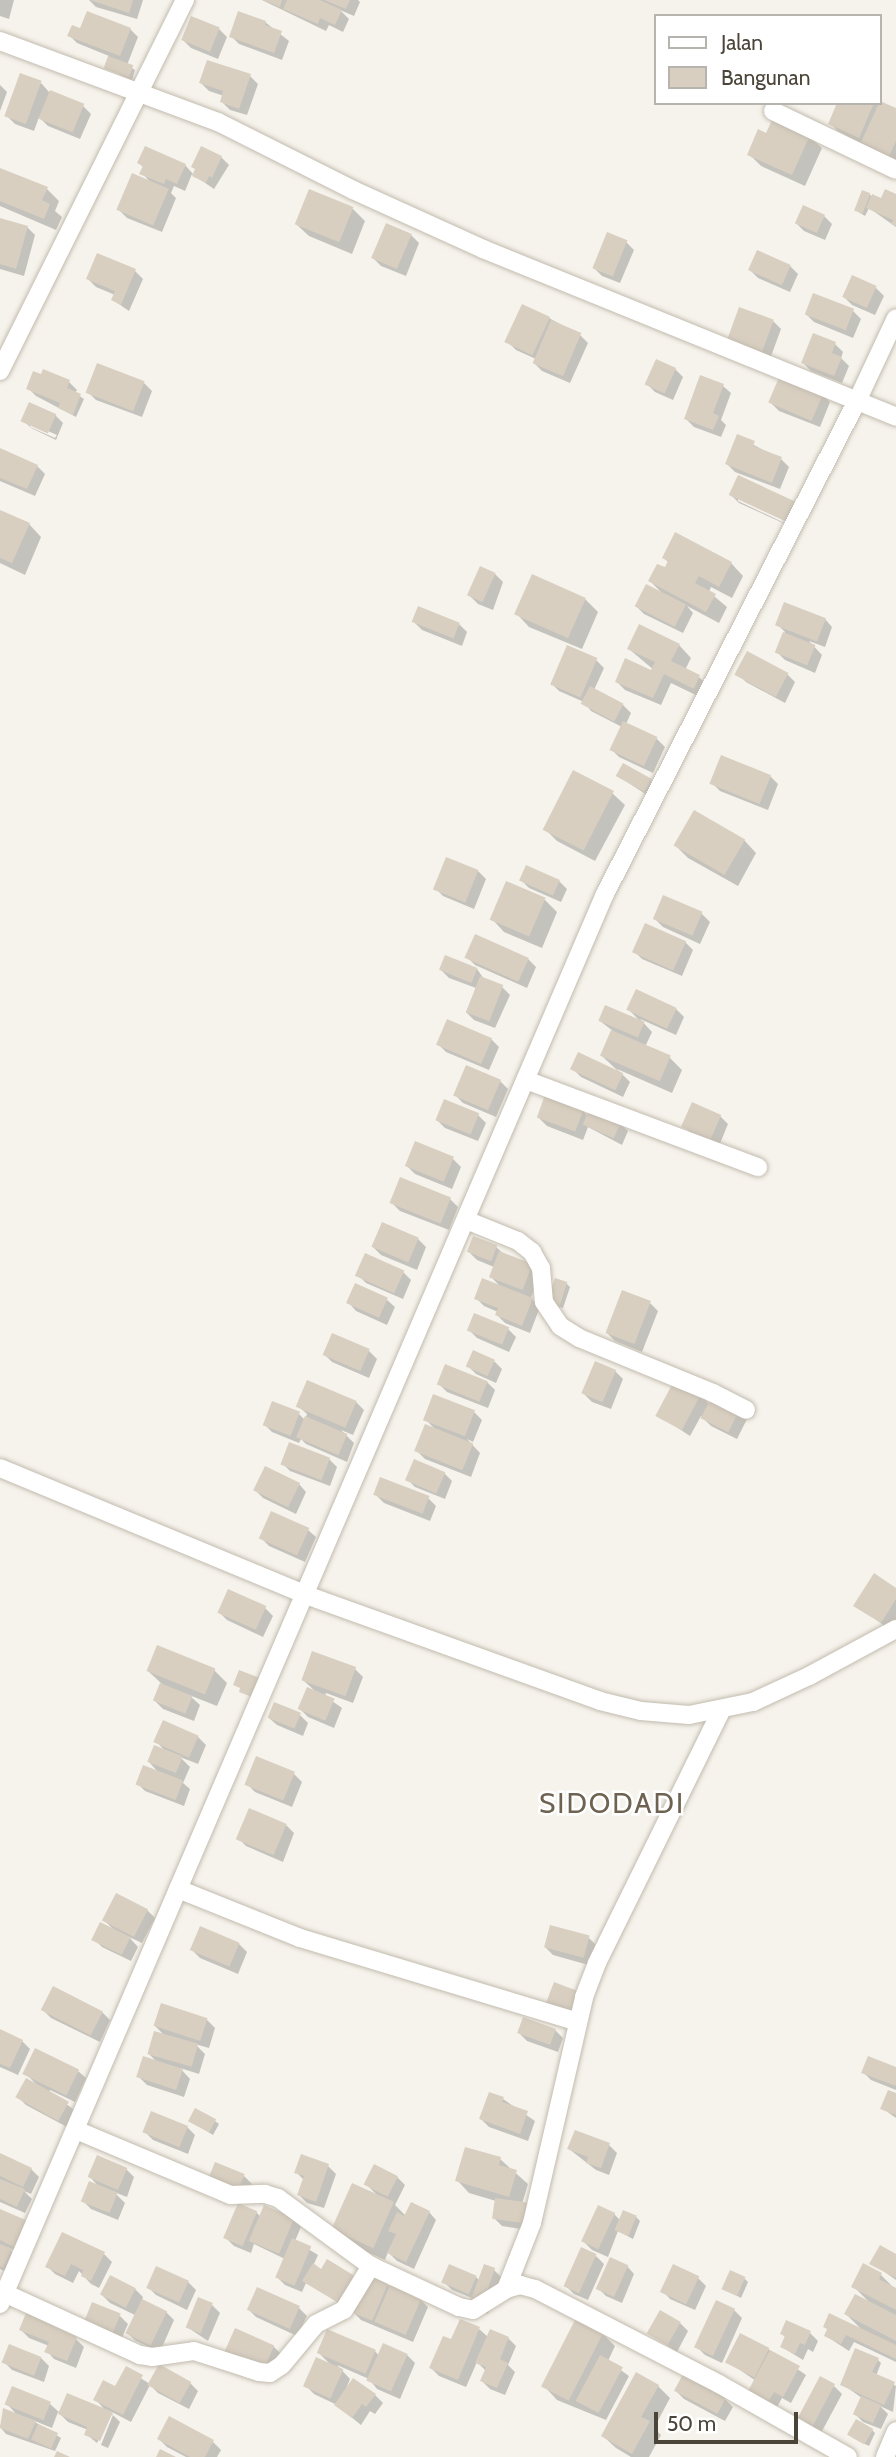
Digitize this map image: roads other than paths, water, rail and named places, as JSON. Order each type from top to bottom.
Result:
[{"type":"street","points":[[0,372],[185,0]]},
{"type":"street","points":[[0,41],[218,121],[353,190],[483,249],[858,399],[896,417]]},
{"type":"street","points":[[773,111],[896,170]]},
{"type":"street","points":[[371,2266],[344,2310],[316,2324],[282,2365],[270,2373],[194,2351],[152,2357],[140,2355],[2,2296],[76,2130],[611,881],[858,399],[896,318]]},
{"type":"street","points":[[526,1080],[758,1167]]},
{"type":"street","points":[[466,1220],[518,1241],[532,1252],[541,1268],[544,1302],[560,1326],[579,1338],[713,1393],[746,1410]]},
{"type":"street","points":[[0,1468],[306,1595],[600,1701],[641,1711],[689,1714],[753,1702],[896,1629]]},
{"type":"street","points":[[506,2288],[532,2223],[584,1997],[609,1935],[722,1709]]},
{"type":"street","points":[[178,1889],[300,1938],[578,2022]]},
{"type":"street","points":[[76,2130],[230,2195],[265,2194],[278,2199],[371,2266],[466,2309],[482,2306],[506,2288],[520,2285],[535,2289],[719,2384],[848,2457]]},
{"type":"street","points":[[885,2457],[896,2431]]},
{"type":"district","name":"SIDODADI","points":[[612,1803]]}]
